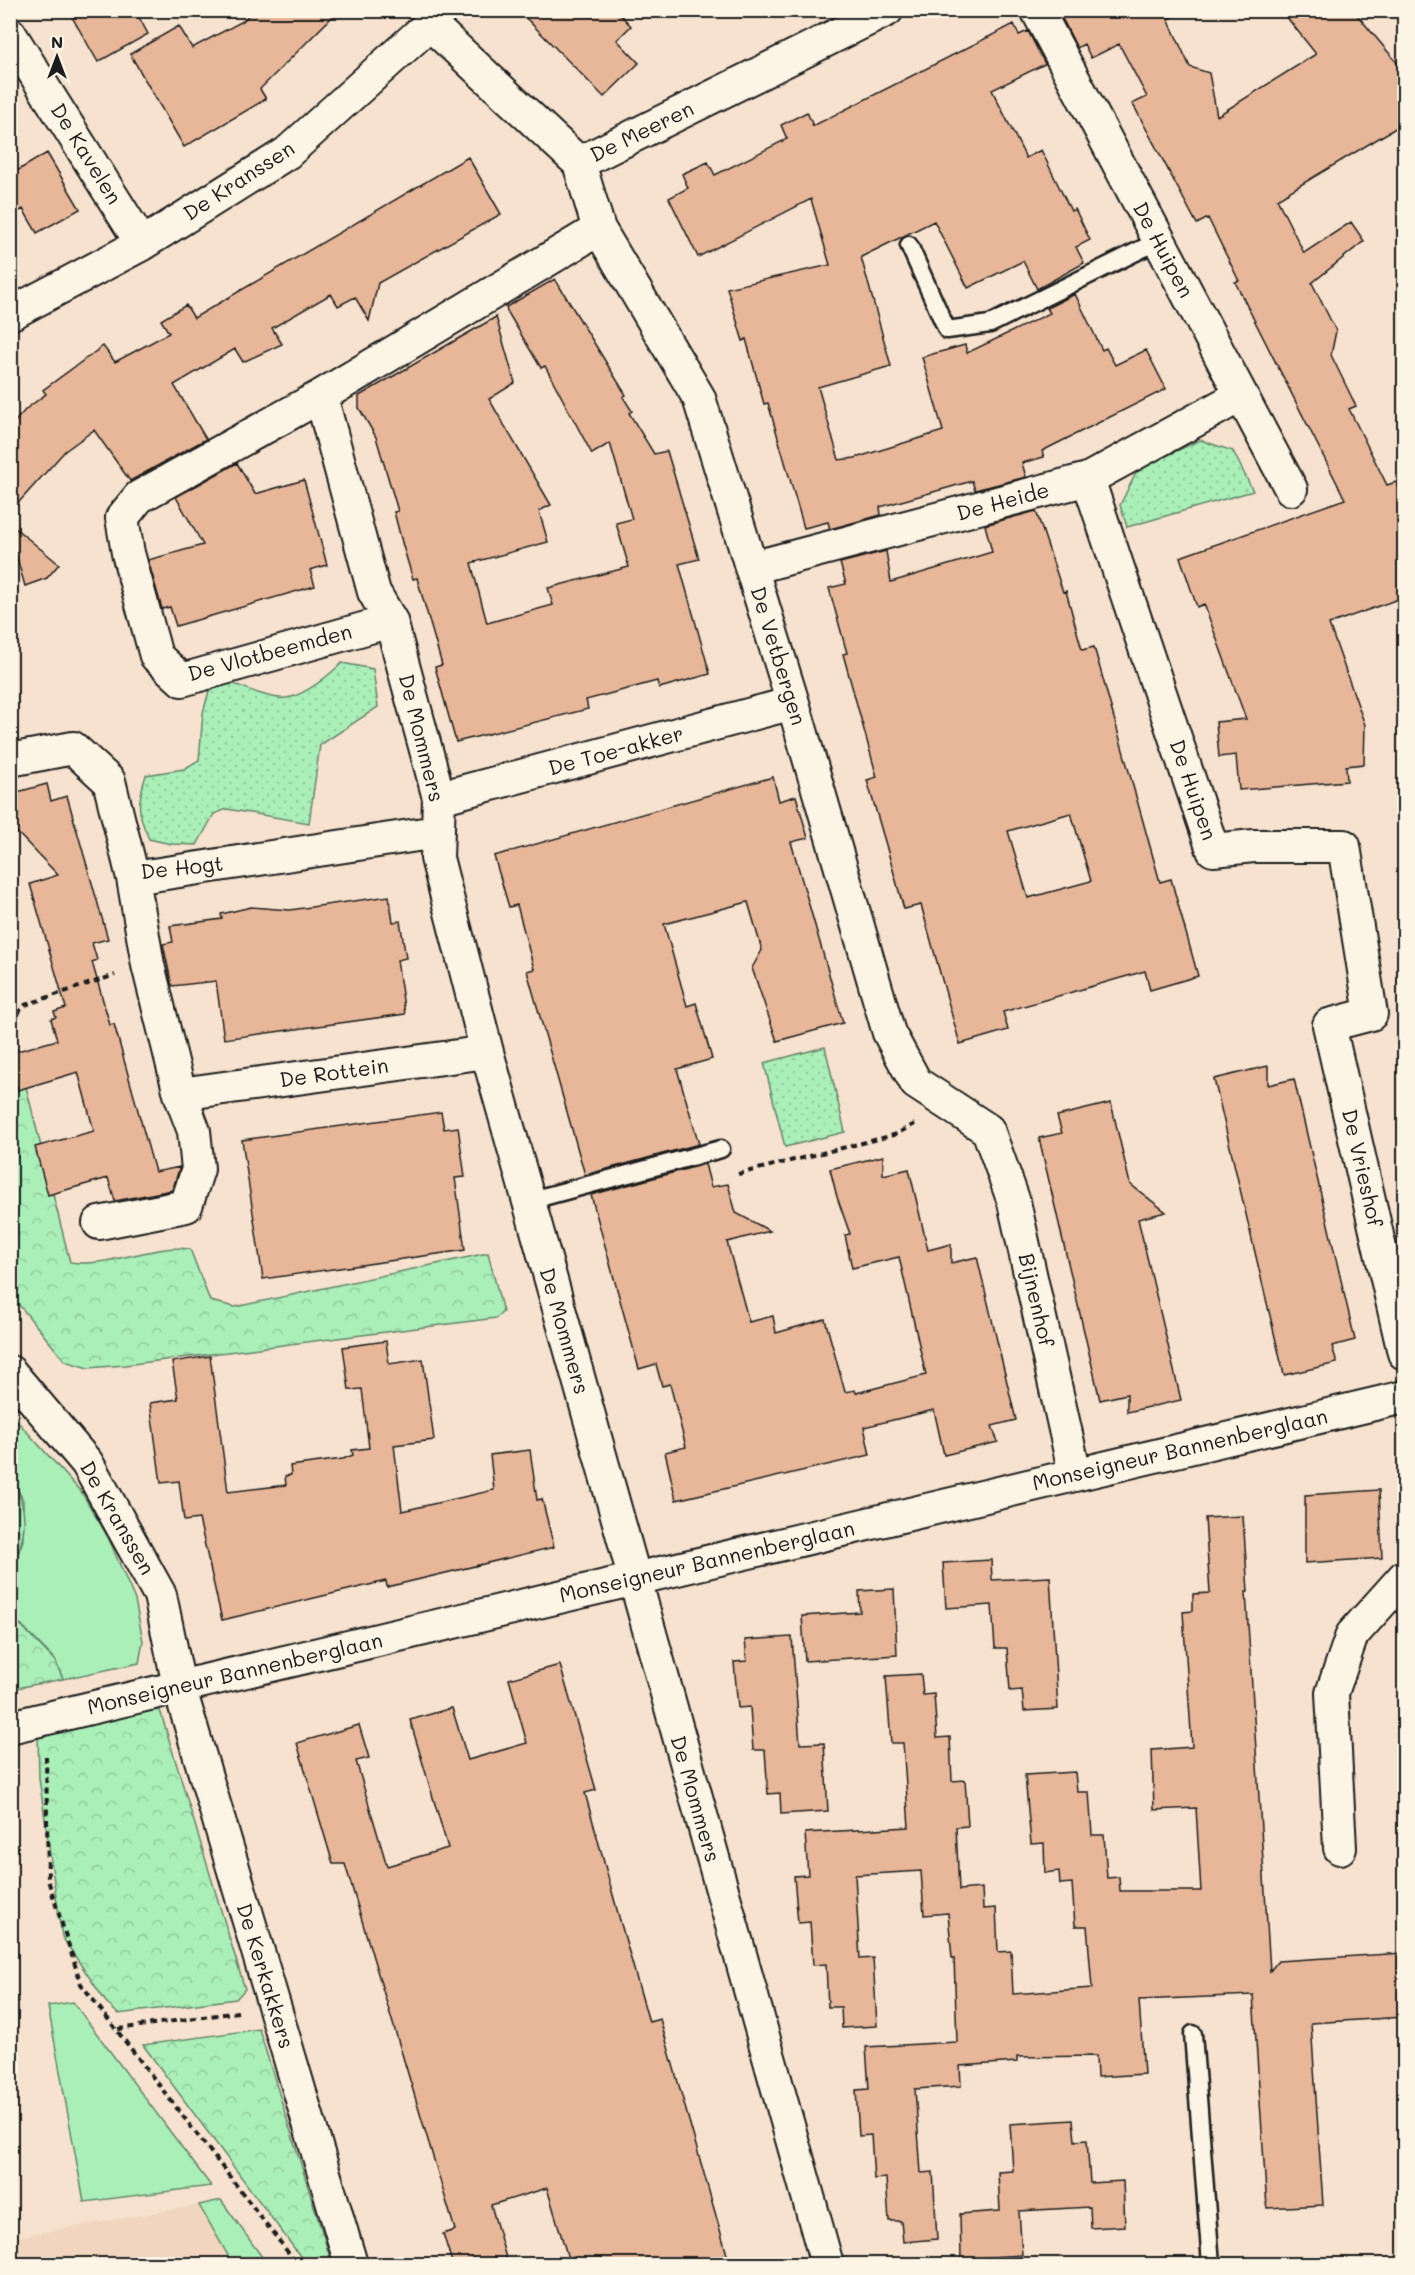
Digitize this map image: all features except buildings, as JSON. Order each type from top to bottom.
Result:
[{"type":"street","name":"De Meeren","points":[[435,17],[579,163],[887,10]]},
{"type":"street","name":"De Huipen","points":[[1037,10],[1291,489]]},
{"type":"street","name":"De Kranssen","points":[[10,314],[141,244],[287,153],[435,17]]},
{"type":"street","name":"De Kavelen","points":[[10,34],[141,244]]},
{"type":"street","name":"De Vetbergen","points":[[579,163],[598,229],[699,398],[793,703],[889,1033],[916,1083],[988,1130]]},
{"type":"street","points":[[321,396],[598,229]]},
{"type":"street","name":"De Mommers","points":[[321,396],[374,592],[391,621],[440,798],[437,858],[487,1052],[826,2265]]},
{"type":"street","name":"De Vlotbeemden","points":[[321,396],[139,497],[122,518],[128,554],[156,656],[182,680],[391,621]]},
{"type":"street","name":"De Heide","points":[[751,568],[1088,479],[1240,396]]},
{"type":"street","name":"De Huipen","points":[[1088,479],[1213,850],[1254,846],[1344,846],[1371,1014]]},
{"type":"street","name":"De Toe-akker","points":[[440,798],[793,703]]},
{"type":"street","name":"De Hogt","points":[[10,760],[73,748],[109,781],[133,878],[437,832]]},
{"type":"street","points":[[99,1223],[186,1206],[198,1169],[194,1131],[180,1094],[148,965],[133,878]]},
{"type":"street","name":"De Vrieshof","points":[[1371,1014],[1329,1024],[1404,1353]]},
{"type":"street","name":"De Rottein","points":[[180,1094],[487,1052]]},
{"type":"street","name":"Bijnenhof","points":[[988,1130],[1014,1202],[1075,1474]]},
{"type":"street","name":"De Kranssen","points":[[10,1372],[87,1462],[160,1594],[179,1686]]},
{"type":"street","name":"Monseigneur Bannenberglaan","points":[[10,1727],[1404,1398]]},
{"type":"street","points":[[1340,1848],[1332,1693],[1352,1635],[1404,1577]]},
{"type":"street","name":"De Kerkakkers","points":[[179,1686],[351,2265]]},
{"type":"lane","points":[[909,245],[947,330],[990,324],[1158,241]]},
{"type":"lane","points":[[528,1201],[721,1149]]},
{"type":"lane","points":[[1193,2034],[1211,2265]]},
{"type":"path","points":[[10,1021],[25,1005],[148,965]]},
{"type":"path","points":[[721,1149],[729,1176],[894,1135],[950,1106]]},
{"type":"path","points":[[45,1719],[48,1881],[81,1984],[297,2265]]},
{"type":"path","points":[[117,2029],[274,2007]]},
{"type":"shaded area","points":[[199,2205],[234,2264],[11,2264],[11,2238]]},
{"type":"green space","points":[[1200,440],[1233,451],[1253,491],[1127,527],[1120,505],[1138,469]]},
{"type":"green space","points":[[342,663],[373,669],[378,707],[320,745],[309,823],[227,809],[214,814],[197,845],[171,844],[149,839],[140,815],[141,793],[146,775],[184,769],[199,760],[203,713],[209,691],[226,681],[264,695],[286,698],[308,689]]},
{"type":"green space","points":[[10,1023],[70,1262],[100,1262],[160,1250],[190,1249],[210,1301],[235,1307],[488,1253],[503,1312],[496,1318],[125,1365],[88,1368],[65,1361],[11,1295]]},
{"type":"green space","points":[[825,1047],[845,1132],[785,1147],[764,1063]]},
{"type":"green space","points":[[10,1413],[82,1493],[108,1537],[135,1600],[143,1641],[139,1663],[63,1679],[55,1660],[11,1615],[11,1573],[23,1540],[23,1500],[11,1476]]},
{"type":"green space","points":[[11,1476],[22,1502],[24,1524],[20,1547],[11,1573]]},
{"type":"green space","points":[[11,1615],[55,1661],[63,1679],[11,1689]]},
{"type":"green space","points":[[160,1710],[245,1989],[236,1999],[118,2014],[106,2002],[62,1937],[39,1778],[38,1735],[108,1717]]},
{"type":"green space","points":[[73,2002],[211,2186],[84,2202],[48,2006]]},
{"type":"green space","points":[[259,2029],[332,2264],[306,2264],[143,2045]]},
{"type":"green space","points":[[221,2200],[267,2264],[233,2264],[199,2205]]}]
